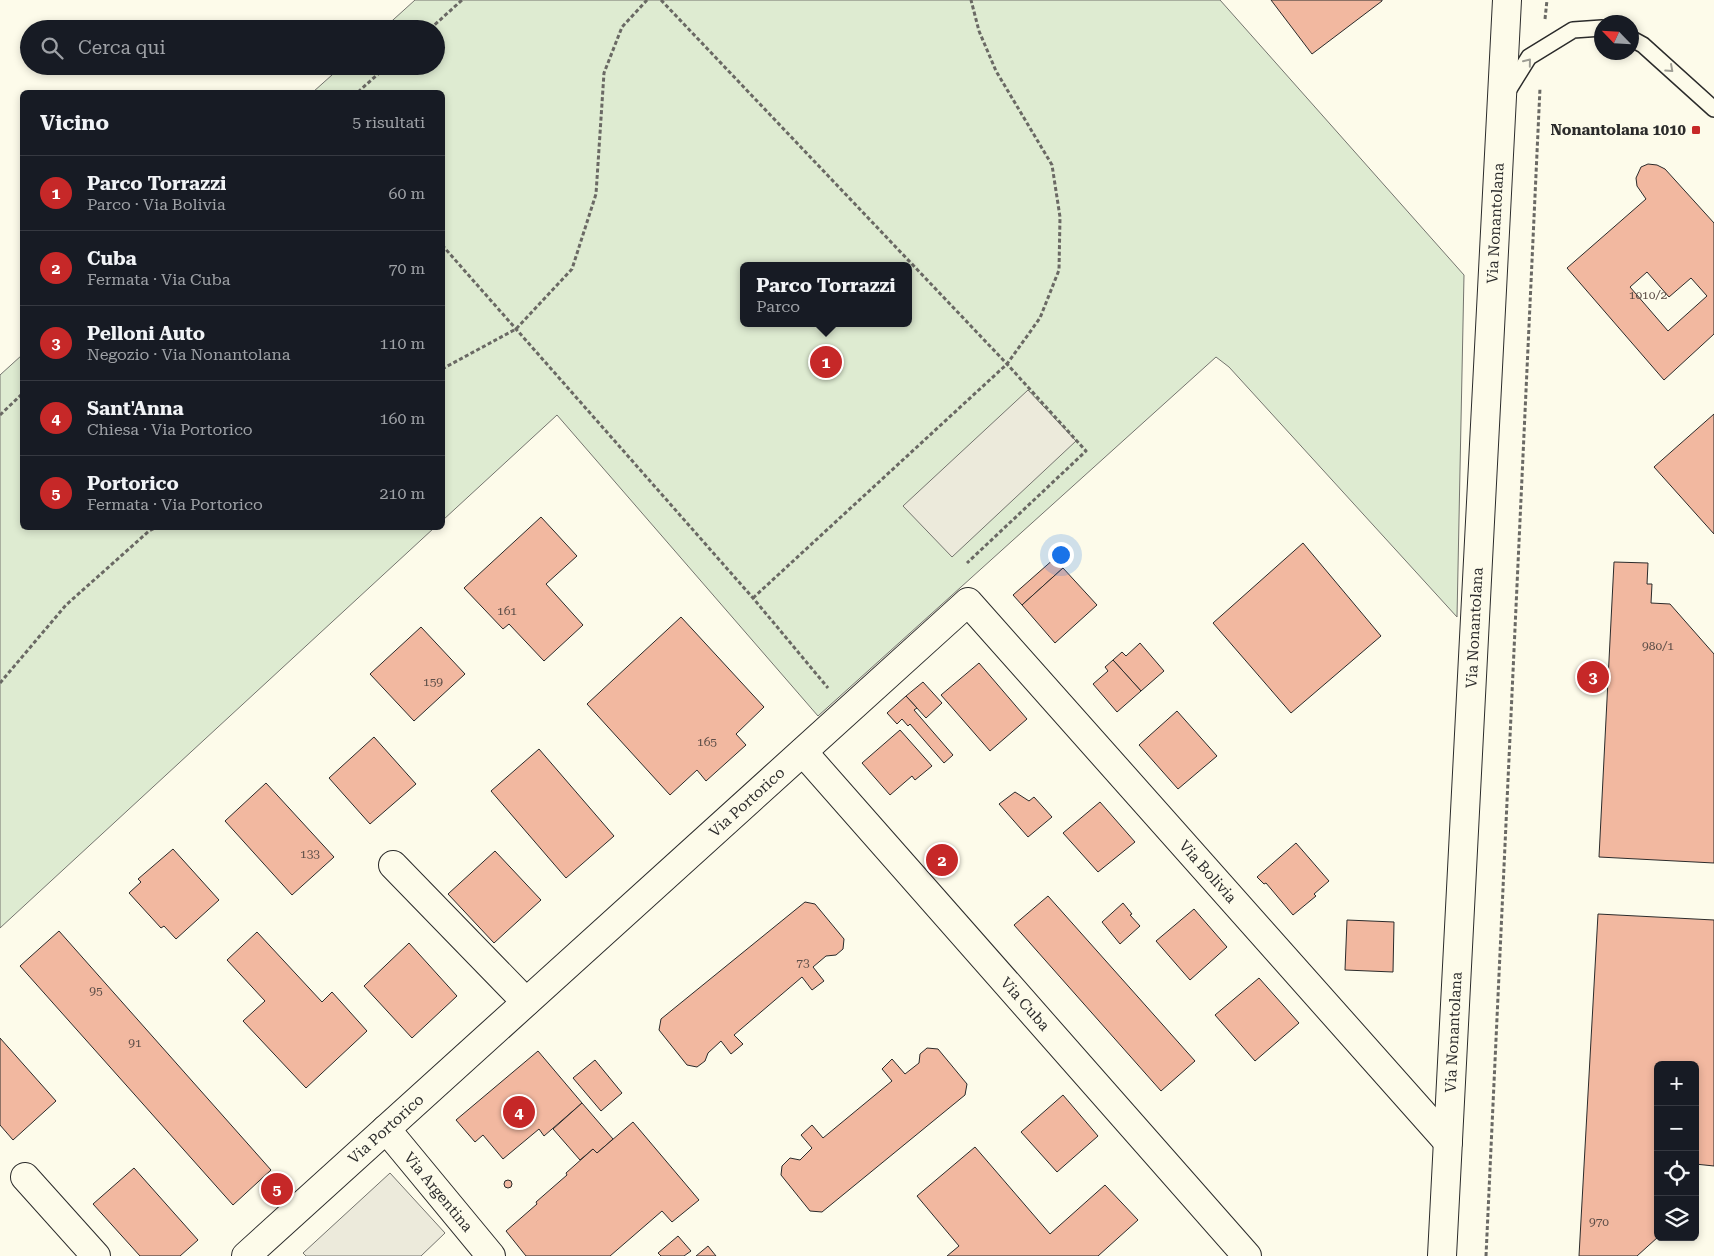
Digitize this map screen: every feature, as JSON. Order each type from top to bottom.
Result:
[{"type":"street","name":"Via Nonantolana","points":[[1442,1256],[1507,0]]},
{"type":"street","name":"Via Bolivia","points":[[968,602],[1448,1142]]},
{"type":"street","name":"Via Portorico","points":[[246,1256],[968,602]]},
{"type":"street","name":"Via Cuba","points":[[803,752],[1247,1256]]},
{"type":"street","points":[[393,865],[526,1002]]},
{"type":"street","name":"Via Argentina","points":[[386,1129],[491,1256]]},
{"type":"street","points":[[25,1177],[96,1256]]},
{"type":"lane","points":[[1502,102],[1529,58],[1573,30],[1594,29]]},
{"type":"lane","points":[[1639,43],[1714,109]]},
{"type":"path","points":[[440,20],[462,0]]},
{"type":"path","points":[[445,368],[516,329],[572,269],[596,194],[604,73],[622,27],[647,0]]},
{"type":"path","points":[[661,0],[910,262]]},
{"type":"path","points":[[752,598],[1007,364],[1040,318],[1058,270],[1060,217],[1052,165],[996,71],[978,31],[971,0]]},
{"type":"path","points":[[1486,1256],[1542,49],[1547,0]]},
{"type":"path","points":[[360,90],[377,75]]},
{"type":"path","points":[[445,248],[752,598],[848,711]]},
{"type":"path","points":[[912,264],[1086,451],[967,564]]},
{"type":"path","points":[[0,415],[20,396]]},
{"type":"path","points":[[0,683],[66,605],[151,530]]},
{"type":"green space","points":[[415,0],[1220,0],[1464,275],[1457,617],[1229,367],[1216,357],[818,716],[557,415],[445,518],[445,90],[315,90],[332,75],[445,75],[445,20],[393,20]]},
{"type":"green space","points":[[20,357],[20,530],[432,530],[0,928],[0,375]]},
{"type":"shaded area","points":[[1028,390],[1076,441],[952,557],[903,506]]},
{"type":"shaded area","points":[[390,1173],[445,1233],[421,1256],[306,1256],[303,1253]]},
{"type":"building","points":[[1271,0],[1382,0],[1382,1],[1312,54]]},
{"type":"building","points":[[1648,164],[1657,165],[1665,169],[1714,223],[1714,334],[1664,380],[1567,268],[1646,199],[1637,186],[1636,178],[1641,167]],"holes":[[[1647,272],[1669,297],[1691,278],[1707,296],[1668,331],[1630,287]]]},
{"type":"building","points":[[1714,414],[1714,534],[1654,467]]},
{"type":"building","points":[[541,517],[577,556],[546,584],[583,625],[544,661],[509,624],[503,629],[464,588]]},
{"type":"building","points":[[1303,543],[1381,636],[1291,713],[1213,623]]},
{"type":"building","points":[[1055,558],[1063,568],[1022,605],[1013,595]]},
{"type":"building","points":[[1614,562],[1648,563],[1647,584],[1652,584],[1651,603],[1670,604],[1714,654],[1714,863],[1599,857]]},
{"type":"building","points":[[1063,568],[1097,605],[1055,643],[1022,605]]},
{"type":"building","points":[[681,617],[764,707],[736,734],[746,745],[706,781],[697,770],[670,795],[587,704]]},
{"type":"building","points":[[421,627],[465,674],[414,721],[370,674]]},
{"type":"building","points":[[1140,643],[1164,671],[1141,691],[1113,660],[1122,652],[1126,656]]},
{"type":"building","points":[[1113,660],[1141,691],[1117,712],[1093,684],[1108,671],[1105,667]]},
{"type":"building","points":[[979,663],[1027,719],[990,751],[941,695]]},
{"type":"building","points":[[923,682],[942,703],[926,718],[906,696]]},
{"type":"building","points":[[906,696],[917,708],[914,710],[953,755],[944,763],[910,724],[908,726],[902,719],[897,724],[887,713]]},
{"type":"building","points":[[1177,711],[1217,756],[1178,789],[1139,745]]},
{"type":"building","points":[[900,730],[932,766],[915,780],[912,776],[890,795],[862,763]]},
{"type":"building","points":[[374,737],[416,784],[370,824],[329,778]]},
{"type":"building","points":[[539,749],[614,836],[566,878],[491,791]]},
{"type":"building","points":[[266,783],[334,857],[292,895],[225,821]]},
{"type":"building","points":[[1015,792],[1029,801],[1034,797],[1052,817],[1028,837],[999,804]]},
{"type":"building","points":[[1100,802],[1135,842],[1098,872],[1063,833]]},
{"type":"building","points":[[1296,843],[1329,881],[1314,894],[1316,896],[1293,915],[1266,883],[1264,884],[1257,877]]},
{"type":"building","points":[[173,849],[219,900],[176,939],[164,926],[161,928],[129,893],[141,882],[138,879]]},
{"type":"building","points":[[495,851],[541,900],[494,943],[448,894]]},
{"type":"building","points":[[1048,896],[1195,1061],[1161,1091],[1014,925]]},
{"type":"building","points":[[805,902],[815,904],[844,939],[843,949],[836,955],[826,956],[813,967],[824,981],[812,990],[802,977],[734,1035],[743,1044],[731,1054],[721,1041],[708,1053],[705,1061],[697,1067],[687,1065],[659,1030],[661,1019]]},
{"type":"building","points":[[1123,903],[1132,914],[1130,915],[1140,926],[1120,944],[1102,922]]},
{"type":"building","points":[[1194,909],[1227,947],[1190,980],[1156,941]]},
{"type":"building","points":[[1598,914],[1714,920],[1714,1166],[1699,1164],[1699,1061],[1654,1061],[1654,1241],[1637,1256],[1579,1256]]},
{"type":"building","points":[[1347,920],[1394,922],[1393,972],[1345,970]]},
{"type":"building","points":[[59,931],[271,1170],[233,1205],[20,966]]},
{"type":"building","points":[[257,932],[322,1002],[332,992],[367,1031],[306,1088],[243,1021],[265,1001],[227,960]]},
{"type":"building","points":[[409,943],[457,996],[412,1038],[364,986]]},
{"type":"building","points":[[1259,978],[1299,1023],[1255,1061],[1215,1015]]},
{"type":"building","points":[[0,1038],[56,1101],[13,1140],[0,1125]]},
{"type":"building","points":[[927,1048],[938,1049],[967,1084],[965,1095],[822,1212],[810,1211],[781,1175],[782,1166],[790,1158],[800,1160],[812,1148],[801,1135],[812,1125],[823,1138],[892,1081],[882,1069],[892,1059],[905,1074],[919,1063],[920,1054]]},
{"type":"building","points":[[538,1051],[582,1103],[544,1136],[539,1129],[503,1159],[483,1135],[475,1142],[456,1120]]},
{"type":"building","points":[[595,1060],[622,1093],[601,1111],[573,1078]]},
{"type":"building","points":[[1063,1095],[1098,1136],[1057,1172],[1021,1132]]},
{"type":"building","points":[[582,1103],[613,1139],[597,1153],[593,1149],[580,1160],[553,1129]]},
{"type":"building","points":[[633,1122],[699,1200],[672,1222],[662,1211],[610,1256],[526,1256],[506,1231],[537,1204],[536,1202],[593,1149],[597,1153]]},
{"type":"building","points":[[975,1147],[1050,1234],[1105,1185],[1138,1220],[1098,1256],[947,1256],[959,1246],[917,1196]]},
{"type":"building","points":[[134,1168],[198,1240],[180,1256],[140,1256],[93,1204]]},
{"type":"building","points":[[508,1180],[512,1184],[508,1188],[504,1184]]},
{"type":"building","points":[[678,1236],[691,1251],[684,1256],[661,1256],[658,1253]]},
{"type":"building","points":[[708,1246],[716,1256],[696,1256]]},
{"type":"place","name":"Nonantolana 1010","points":[[1696,130]]},
{"type":"place","name":"Parco Torrazzi","points":[[826,362]]},
{"type":"place","name":"Pelloni Auto","points":[[1593,677]]},
{"type":"place","name":"Cuba","points":[[942,860]]},
{"type":"place","name":"Sant'Anna","points":[[519,1112]]},
{"type":"place","name":"Portorico","points":[[277,1189]]}]
